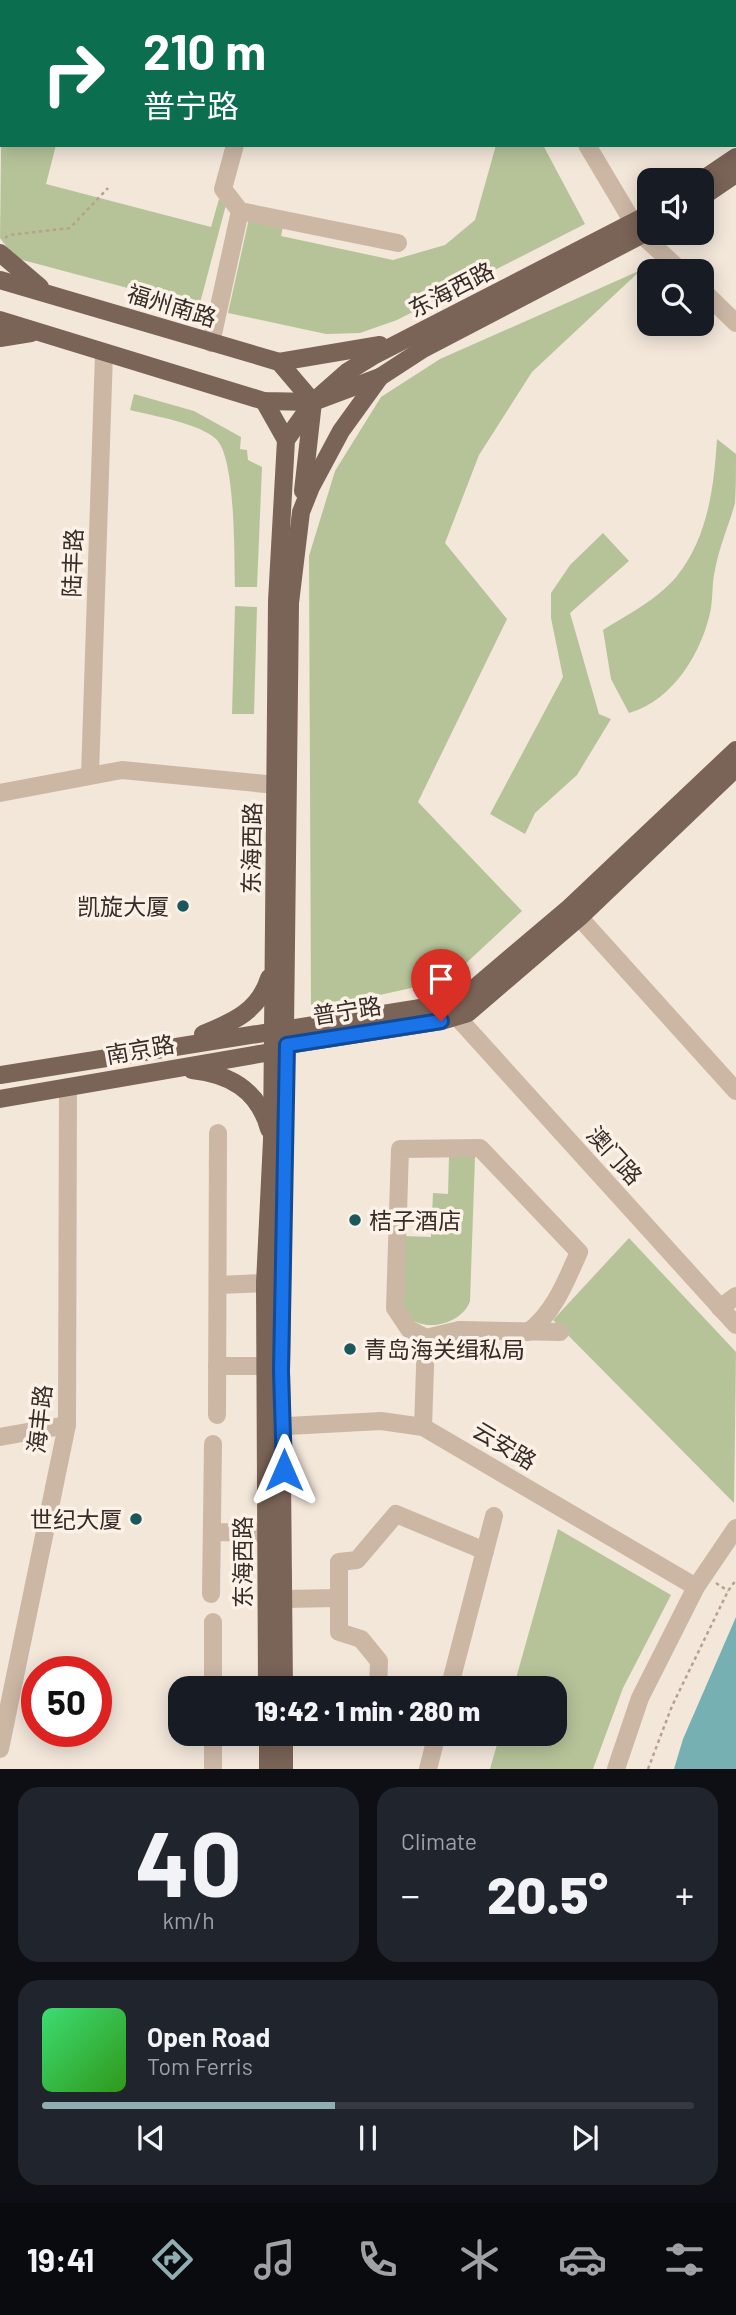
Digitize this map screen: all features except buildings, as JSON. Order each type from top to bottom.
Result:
[{"type":"main road","points":[[714,172],[736,157]]},
{"type":"main road","points":[[714,189],[736,174]]},
{"type":"main road","name":"东海西路","points":[[284,1676],[284,1599],[275,1426],[265,1366],[265,1283],[279,1039],[273,965],[277,601],[286,440],[313,402],[347,372],[407,338],[637,229]]},
{"type":"main road","name":"东海西路","points":[[267,1676],[266,1533],[281,1371],[279,1039],[290,603],[301,512],[336,439],[380,377],[423,349],[637,230]]},
{"type":"main road","points":[[2,245],[48,294]]},
{"type":"main road","name":"福州南路","points":[[0,280],[279,362]]},
{"type":"main road","points":[[0,320],[264,401],[313,402],[380,377]]},
{"type":"main road","points":[[0,338],[36,333]]},
{"type":"main road","points":[[279,362],[338,354],[407,338]]},
{"type":"main road","points":[[279,362],[313,402],[301,512]]},
{"type":"main road","points":[[264,401],[286,440]]},
{"type":"main road","points":[[575,912],[736,750]]},
{"type":"main road","points":[[452,1011],[458,1002],[575,912],[736,768]]},
{"type":"main road","points":[[171,1046],[222,1027],[247,1012],[260,1000],[273,965]]},
{"type":"main road","name":"普宁路","points":[[279,1039],[452,1011]]},
{"type":"main road","name":"南京路","points":[[0,1075],[171,1046],[279,1039]]},
{"type":"main road","name":"南京路","points":[[0,1099],[174,1069],[279,1039]]},
{"type":"main road","points":[[174,1069],[212,1072],[237,1081],[260,1109],[272,1140]]},
{"type":"main road","points":[[268,1746],[268,1769]]},
{"type":"main road","points":[[284,1746],[284,1769]]},
{"type":"street","points":[[234,147],[223,189],[240,212],[398,243]]},
{"type":"street","points":[[588,147],[637,216]]},
{"type":"street","points":[[211,343],[240,212]]},
{"type":"street","points":[[660,245],[671,259]]},
{"type":"street","points":[[714,302],[736,323]]},
{"type":"street","name":"陆丰路","points":[[90,775],[104,354]]},
{"type":"street","points":[[0,793],[122,769],[232,783],[276,785]]},
{"type":"street","points":[[575,912],[736,1091]]},
{"type":"street","name":"澳门路","points":[[452,1011],[736,1325]]},
{"type":"street","name":"海丰路","points":[[0,1749],[67,1425],[68,1087]]},
{"type":"street","points":[[217,1415],[218,1132]]},
{"type":"street","points":[[528,1332],[540,1323],[563,1288],[579,1252],[480,1147],[400,1149],[395,1308],[409,1329],[426,1338],[459,1330],[528,1332],[559,1332]]},
{"type":"street","points":[[218,1285],[265,1283]]},
{"type":"street","points":[[720,1308],[736,1296]]},
{"type":"street","points":[[423,1427],[426,1338]]},
{"type":"street","points":[[217,1366],[265,1366]]},
{"type":"street","name":"云安路","points":[[275,1426],[381,1421],[423,1427],[696,1587]]},
{"type":"street","points":[[0,1437],[67,1425]]},
{"type":"street","points":[[211,1594],[213,1444]]},
{"type":"street","points":[[378,1676],[379,1661],[361,1639],[339,1632],[339,1562],[357,1560],[396,1514],[485,1551]]},
{"type":"street","points":[[452,1676],[494,1516]]},
{"type":"street","points":[[616,1769],[640,1698],[696,1587],[736,1528]]},
{"type":"street","points":[[212,1532],[266,1533]]},
{"type":"street","points":[[284,1599],[338,1598]]},
{"type":"street","points":[[213,1622],[213,1676]]},
{"type":"street","points":[[213,1746],[213,1769]]},
{"type":"street","points":[[428,1769],[434,1746]]},
{"type":"path","points":[[2,245],[9,235],[70,228],[108,188]]},
{"type":"path","points":[[648,1769],[672,1706],[728,1591],[736,1580]]},
{"type":"green space","points":[[1,147],[55,147],[46,184],[211,227],[219,199],[227,201],[199,307],[15,258],[0,238]]},
{"type":"green space","points":[[495,147],[544,147],[585,224],[397,320],[360,333],[326,334],[228,313],[252,205],[286,212],[281,236],[393,260],[445,245],[475,220]]},
{"type":"green space","points":[[637,272],[532,372],[479,455],[445,543],[507,619],[418,802],[522,911],[448,980],[311,1010],[309,556],[335,471],[381,397],[440,359]]},
{"type":"green space","points":[[134,394],[194,411],[241,437],[240,449],[247,450],[248,460],[262,467],[257,587],[235,587],[231,486],[223,449],[216,439],[199,429],[130,410]]},
{"type":"green space","points":[[717,439],[736,454],[735,503],[717,561],[707,624],[693,657],[672,686],[645,707],[629,713],[611,679],[603,630],[661,592],[687,561],[696,545],[708,511]]},
{"type":"green space","points":[[603,533],[629,561],[570,613],[599,714],[611,719],[577,775],[535,813],[525,834],[490,814],[563,677],[551,618],[551,593],[570,565]]},
{"type":"green space","points":[[235,606],[257,607],[254,714],[232,714]]},
{"type":"green space","points":[[449,1157],[475,1157],[470,1301],[457,1317],[435,1325],[424,1324],[414,1321],[406,1314],[401,1303],[404,1236],[431,1237],[433,1193],[448,1194]]},
{"type":"green space","points":[[629,1238],[736,1352],[734,1503],[553,1320]]},
{"type":"green space","points":[[558,1529],[671,1595],[623,1688],[593,1769],[490,1769],[497,1746],[567,1746],[567,1676],[517,1676]]},
{"type":"water","points":[[736,1617],[736,1769],[674,1769],[683,1739]]},
{"type":"place","name":"凯旋大厦","points":[[183,906]]},
{"type":"place","name":"桔子酒店","points":[[355,1220]]},
{"type":"place","name":"青岛海关缉私局","points":[[350,1349]]},
{"type":"place","name":"世纪大厦","points":[[136,1519]]},
{"type":"route","points":[[284,1470],[281,1371],[287,1045],[441,1021]]}]
